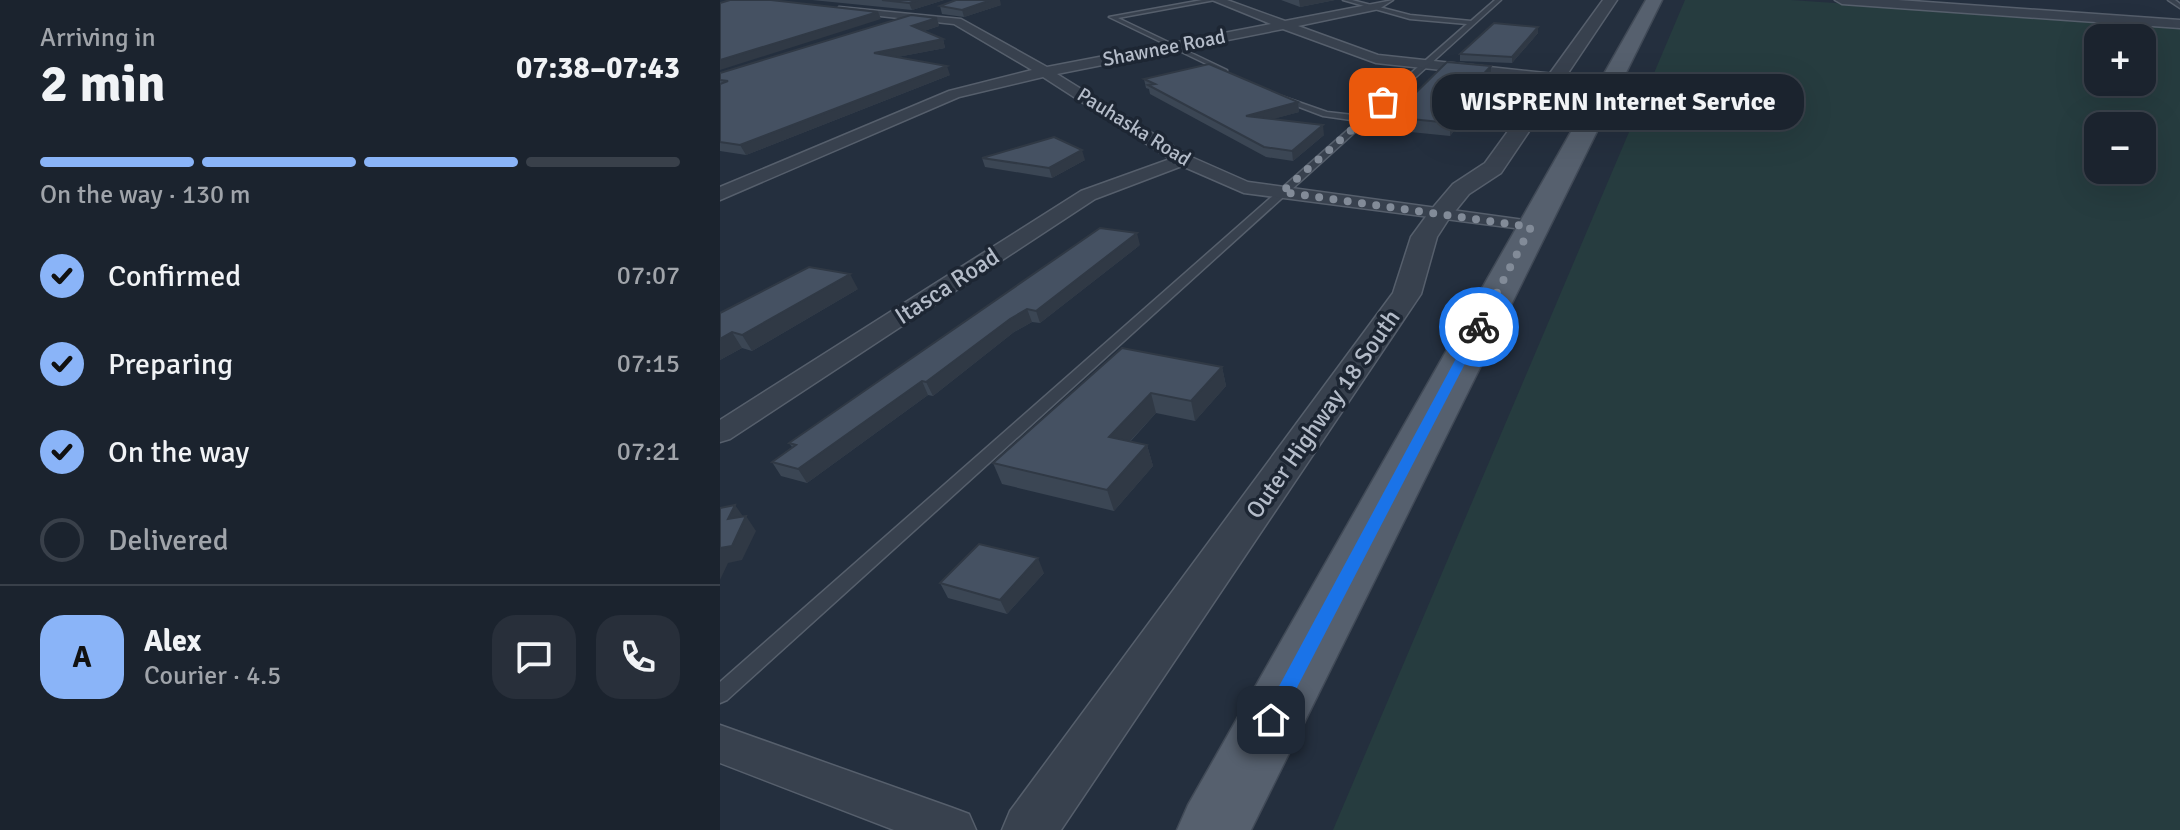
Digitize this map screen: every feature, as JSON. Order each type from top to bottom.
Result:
[{"type":"main road","points":[[1213,830],[1654,0]]},
{"type":"street","points":[[1215,0],[1376,59],[1423,67],[1555,78]]},
{"type":"street","name":"Shawnee Road","points":[[720,194],[954,94],[1045,72],[1370,8],[1388,0]]},
{"type":"street","name":"Outer Highway 18 South","points":[[1029,830],[1407,294],[1424,237],[1438,216],[1461,189],[1493,168],[1610,0]]},
{"type":"street","points":[[1842,0],[2180,24]]},
{"type":"street","points":[[2016,0],[2027,13]]},
{"type":"street","points":[[870,30],[953,4]]},
{"type":"street","name":"Pauhaska Road","points":[[825,7],[957,21],[1045,72],[1183,160],[1244,187],[1531,227]]},
{"type":"street","name":"Itasca Road","points":[[720,433],[1088,195],[1183,160]]},
{"type":"street","points":[[720,744],[953,830]]},
{"type":"lane","points":[[1215,0],[1112,17],[1241,78]]},
{"type":"lane","points":[[1346,0],[1428,20],[1472,23]]},
{"type":"lane","points":[[720,694],[1498,0]]},
{"type":"lane","points":[[2083,0],[2095,0]]},
{"type":"lane","points":[[2171,0],[2180,3]]},
{"type":"lane","points":[[1269,91],[1310,110],[1364,119]]},
{"type":"green space","points":[[1685,0],[1791,0],[2137,24],[2084,24],[2084,96],[2156,96],[2156,25],[2180,27],[2180,830],[1333,830]]},
{"type":"building","points":[[730,0],[771,0],[878,12],[720,60],[720,3]]},
{"type":"building","points":[[882,0],[918,0],[909,3]]},
{"type":"building","points":[[956,0],[991,0],[962,10],[940,6]]},
{"type":"building","points":[[911,15],[937,18],[912,26],[943,39],[874,53],[947,66],[740,145],[720,142],[720,84],[728,81],[720,80],[720,73]]},
{"type":"building","points":[[1494,23],[1538,27],[1512,57],[1460,54]]},
{"type":"building","points":[[1447,62],[1491,66],[1461,98],[1470,98],[1450,123],[1391,117]]},
{"type":"building","points":[[1209,64],[1298,102],[1246,116],[1323,125],[1292,151],[1264,147],[1148,85],[1155,84],[1144,79]]},
{"type":"building","points":[[1054,137],[1082,150],[1049,168],[982,158]]},
{"type":"building","points":[[1100,228],[1137,233],[1036,311],[1027,309],[1010,319],[926,382],[922,381],[798,469],[772,462],[796,445],[789,443]]},
{"type":"building","points":[[809,267],[850,274],[742,335],[732,332],[720,339],[720,313]]},
{"type":"building","points":[[1122,348],[1222,367],[1191,401],[1151,393],[1109,437],[1147,445],[1107,490],[993,463]]},
{"type":"building","points":[[735,505],[728,519],[746,516],[732,546],[720,548],[720,508]]},
{"type":"building","points":[[979,544],[1038,558],[1000,600],[940,583]]},
{"type":"way so far","points":[[1383,102],[1282,192],[1531,227],[1479,327]]},
{"type":"place","name":"WISPRENN Internet Service","points":[[1383,102]]},
{"type":"route","points":[[1271,720],[1479,327]]}]
